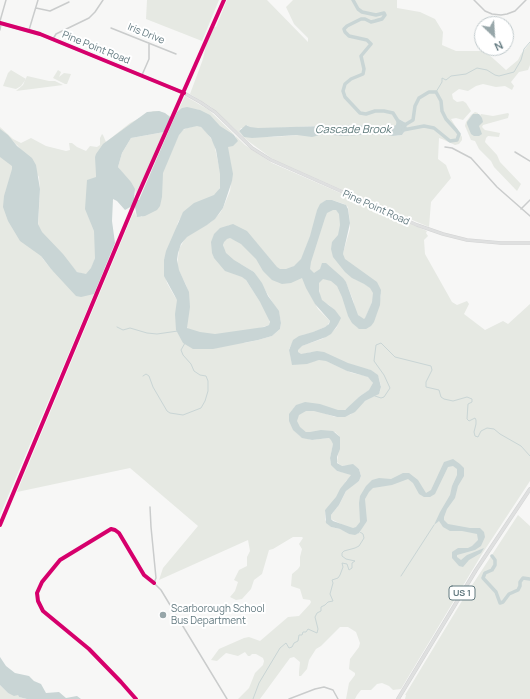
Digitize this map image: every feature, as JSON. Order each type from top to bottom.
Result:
[{"type":"main road","name":"Pine Point Road","points":[[0,22],[29,30],[53,39],[184,93],[215,112],[252,148],[271,160],[417,225],[467,240],[501,243],[530,242]]},
{"type":"main road","name":"US 1","points":[[398,699],[476,570],[527,497],[530,489]]},
{"type":"street","points":[[0,30],[0,22],[6,0]]},
{"type":"street","points":[[29,30],[38,0]]},
{"type":"street","points":[[53,39],[57,34],[89,18],[103,0]]},
{"type":"street","points":[[474,0],[487,12],[501,15],[515,11],[526,0]]},
{"type":"street","points":[[36,8],[50,11],[68,2]]},
{"type":"street","name":"Iris Drive","points":[[111,28],[176,54]]},
{"type":"street","points":[[142,76],[149,59],[149,43]]},
{"type":"street","points":[[445,147],[460,152],[470,158],[497,187],[530,216]]},
{"type":"street","points":[[515,152],[530,161]]},
{"type":"street","points":[[521,209],[530,200]]},
{"type":"street","points":[[150,507],[156,578],[154,583]]},
{"type":"street","points":[[136,699],[89,649],[43,612],[38,602],[38,591],[42,582],[60,560],[112,529],[119,533],[144,575],[161,590],[228,699]]},
{"type":"street","points":[[289,699],[314,688],[324,686],[333,691],[338,699]]},
{"type":"shaded area","points":[[147,0],[219,0],[202,41],[146,19]]},
{"type":"shaded area","points":[[227,0],[267,0],[308,42],[308,38],[294,24],[286,7],[293,0],[397,0],[397,8],[420,12],[435,19],[443,32],[442,45],[456,51],[474,51],[474,56],[491,56],[506,70],[518,60],[530,43],[530,65],[528,70],[519,72],[511,82],[514,86],[512,90],[505,86],[496,87],[483,84],[468,91],[459,89],[452,94],[453,99],[457,102],[463,101],[466,103],[471,111],[463,120],[456,118],[451,119],[462,137],[459,144],[455,145],[439,138],[438,159],[446,165],[451,178],[431,202],[429,227],[351,194],[352,192],[348,190],[347,192],[274,160],[248,141],[211,107],[190,94],[203,59],[207,41],[214,27],[216,27]],"holes":[[[397,118],[406,123],[407,128],[402,135],[394,136],[388,133],[346,135],[326,133],[312,135],[250,137],[244,136],[239,131],[247,125],[250,128],[256,129],[368,125],[395,128]]]},
{"type":"shaded area","points":[[11,70],[26,79],[21,86],[16,89],[3,86],[8,73]]},
{"type":"shaded area","points":[[58,70],[61,72],[59,77],[64,73],[71,74],[67,84],[53,78]]},
{"type":"shaded area","points":[[27,76],[55,81],[63,85],[16,91],[23,85]]},
{"type":"shaded area","points":[[185,96],[209,110],[235,135],[222,131],[214,120],[199,110],[187,108],[177,113]]},
{"type":"shaded area","points":[[153,111],[159,111],[170,116],[169,119],[152,113],[97,176],[93,221],[96,242],[95,258],[91,270],[86,275],[77,272],[43,235],[38,227],[40,189],[39,177],[18,146],[0,130],[0,127],[13,139],[21,143],[31,138],[46,146],[66,151],[70,150],[69,143],[72,143],[86,151],[90,146],[97,147],[100,145],[100,138],[102,134],[106,142],[130,123]]},
{"type":"shaded area","points":[[475,112],[478,113],[478,119],[481,114],[493,116],[509,114],[508,118],[483,125],[482,127],[485,130],[500,133],[499,137],[488,136],[485,142],[497,155],[500,162],[521,184],[517,191],[494,167],[491,161],[479,149],[475,141],[471,140],[465,126],[471,115]]},
{"type":"shaded area","points":[[197,125],[207,133],[214,143],[221,176],[221,185],[216,196],[196,203],[183,214],[178,222],[176,231],[165,257],[164,270],[167,283],[179,301],[176,314],[177,331],[185,343],[195,347],[205,348],[244,340],[244,343],[258,340],[272,336],[280,329],[281,323],[279,313],[254,272],[242,265],[226,259],[224,256],[223,242],[224,239],[228,237],[240,242],[253,253],[259,259],[267,272],[277,280],[284,283],[290,283],[302,276],[305,277],[308,290],[318,309],[330,321],[327,326],[312,333],[303,335],[293,342],[289,349],[292,363],[304,364],[318,360],[325,360],[352,373],[367,376],[371,379],[374,385],[370,390],[360,396],[351,406],[343,411],[307,403],[300,404],[295,407],[289,418],[295,431],[300,436],[311,440],[329,438],[334,441],[330,458],[331,464],[337,471],[351,474],[352,476],[346,481],[336,501],[325,510],[325,520],[331,527],[344,530],[349,534],[357,534],[361,531],[349,528],[331,519],[331,515],[339,505],[346,491],[350,486],[359,481],[361,476],[359,469],[353,465],[341,466],[337,462],[340,442],[339,436],[335,432],[322,431],[307,433],[299,427],[295,419],[298,413],[305,409],[318,411],[335,417],[350,415],[363,402],[378,394],[380,391],[381,386],[379,379],[377,375],[370,370],[351,365],[322,352],[311,352],[301,355],[297,353],[297,349],[301,346],[322,339],[337,327],[339,319],[338,315],[320,298],[319,276],[338,283],[348,315],[357,327],[362,329],[368,327],[375,318],[381,295],[378,286],[348,264],[343,257],[350,229],[348,207],[332,200],[326,200],[321,204],[317,211],[314,227],[300,263],[285,271],[278,270],[251,237],[243,231],[230,225],[218,231],[214,235],[212,241],[212,251],[214,257],[226,270],[243,276],[268,314],[270,324],[254,330],[214,335],[198,333],[188,329],[186,325],[189,310],[189,294],[177,267],[179,249],[186,237],[211,222],[223,208],[230,191],[232,175],[226,148],[227,146],[233,144],[236,138],[235,135],[245,145],[272,163],[427,231],[426,233],[428,236],[424,240],[425,254],[452,302],[457,305],[467,301],[469,304],[464,314],[485,330],[503,321],[508,324],[530,304],[530,481],[482,554],[401,689],[393,690],[389,686],[382,683],[377,684],[371,690],[361,690],[355,699],[346,699],[349,683],[355,675],[355,673],[349,669],[350,659],[359,647],[360,643],[356,632],[348,627],[340,627],[316,649],[309,660],[307,669],[301,676],[299,676],[300,662],[294,657],[290,658],[260,699],[238,699],[249,688],[255,673],[263,665],[263,658],[256,654],[248,656],[245,652],[238,656],[226,653],[217,661],[211,660],[219,649],[244,638],[249,637],[260,641],[288,617],[299,616],[310,604],[310,600],[303,599],[300,589],[291,586],[292,574],[300,566],[302,549],[299,544],[303,538],[302,537],[293,537],[269,550],[262,574],[254,580],[251,589],[242,599],[236,600],[230,597],[235,591],[238,582],[234,580],[239,570],[247,566],[247,557],[250,551],[248,540],[159,580],[163,568],[198,526],[130,468],[17,492],[132,216],[135,211],[136,216],[140,212],[141,217],[157,205],[160,198],[160,183],[163,171],[179,134],[187,128],[187,126],[188,128]]},
{"type":"shaded area","points":[[164,132],[136,194],[135,190],[118,167],[122,153],[131,138]]},
{"type":"shaded area","points":[[0,156],[12,165],[43,259],[52,270],[93,293],[96,289],[0,515]]},
{"type":"shaded area","points":[[335,209],[340,213],[341,222],[340,235],[334,241],[355,279],[370,287],[375,295],[365,319],[362,320],[356,313],[353,300],[346,283],[313,273],[310,270],[310,262],[325,212]]},
{"type":"shaded area","points":[[518,515],[530,526],[530,699],[405,699],[405,695],[465,596]]},
{"type":"shaded area","points":[[0,685],[8,693],[27,699],[0,699]]},
{"type":"water","points":[[187,107],[200,110],[210,115],[220,126],[234,135],[238,141],[233,146],[228,147],[233,174],[223,208],[215,219],[187,237],[181,244],[178,253],[177,260],[179,270],[189,292],[190,307],[187,328],[215,334],[264,327],[269,325],[270,322],[260,302],[246,280],[225,271],[214,258],[211,242],[214,234],[220,228],[233,224],[247,231],[277,267],[280,269],[286,269],[294,266],[301,259],[320,204],[326,200],[332,200],[346,205],[350,223],[343,254],[345,259],[377,282],[381,290],[380,305],[371,326],[366,329],[359,329],[352,323],[348,316],[337,286],[331,281],[323,279],[319,283],[319,291],[322,300],[335,310],[341,318],[331,334],[302,346],[298,352],[301,354],[317,351],[324,352],[348,363],[371,370],[378,375],[381,387],[379,394],[365,401],[355,412],[345,417],[337,417],[314,411],[306,411],[299,415],[297,421],[300,427],[306,432],[321,430],[333,431],[340,437],[340,449],[337,457],[337,463],[342,466],[353,464],[359,469],[361,476],[359,481],[346,491],[339,505],[331,515],[331,519],[333,521],[353,528],[360,522],[360,496],[372,480],[379,478],[391,479],[403,473],[409,473],[418,480],[426,493],[431,490],[444,462],[453,459],[460,464],[464,468],[464,476],[458,486],[455,498],[447,509],[444,520],[448,524],[470,528],[480,528],[484,532],[485,537],[481,546],[475,550],[457,555],[457,557],[461,560],[467,555],[484,548],[481,553],[469,560],[463,567],[459,566],[452,558],[452,552],[458,548],[468,548],[472,546],[478,540],[477,534],[462,531],[450,531],[443,527],[439,521],[434,525],[450,495],[457,475],[457,469],[453,466],[448,467],[435,494],[430,497],[424,497],[419,494],[413,483],[408,479],[392,485],[373,488],[365,499],[367,521],[359,533],[355,535],[331,527],[326,523],[325,510],[351,475],[337,471],[331,465],[330,458],[333,444],[329,438],[312,440],[302,438],[293,430],[289,421],[289,414],[296,405],[305,402],[320,404],[338,410],[345,410],[369,390],[373,383],[368,377],[347,371],[326,361],[319,360],[307,364],[292,365],[289,350],[293,340],[299,336],[325,327],[330,321],[315,304],[302,278],[291,283],[282,284],[272,280],[263,271],[256,259],[241,244],[230,238],[227,239],[223,245],[226,253],[234,260],[254,272],[279,311],[281,323],[280,329],[272,336],[213,349],[193,349],[183,343],[176,330],[175,314],[177,300],[164,276],[164,260],[166,251],[183,212],[194,203],[214,195],[220,188],[220,174],[216,150],[211,138],[201,127],[197,126],[184,129],[179,135],[163,173],[162,197],[160,206],[157,210],[145,216],[137,217],[135,207],[132,206],[125,210],[117,201],[113,199],[112,221],[115,243],[94,294],[81,297],[76,296],[41,256],[20,241],[8,221],[3,207],[4,196],[12,166],[0,157],[0,129],[32,158],[36,165],[40,189],[38,224],[42,232],[63,254],[77,272],[86,274],[91,268],[95,258],[94,231],[85,209],[87,180],[96,177],[96,154],[103,144],[147,112],[159,111],[165,113],[171,118],[164,132],[131,138],[122,153],[118,167],[135,189],[134,199],[139,200],[177,112],[182,108]],"holes":[[[336,210],[339,214],[340,225],[338,235],[332,242],[331,249],[333,257],[345,272],[352,278],[370,288],[373,293],[372,302],[364,319],[358,315],[346,282],[343,278],[326,263],[322,263],[320,269],[314,273],[310,269],[327,213]]]},
{"type":"water","points":[[473,114],[479,114],[482,118],[483,122],[479,126],[482,134],[479,136],[474,136],[471,134],[467,124]]},
{"type":"water","points":[[397,118],[406,123],[407,128],[402,135],[393,136],[381,134],[342,136],[324,134],[312,137],[297,135],[252,138],[244,137],[239,131],[246,125],[258,128],[357,125],[390,128],[396,125]]},
{"type":"water","points":[[0,657],[6,666],[15,673],[29,676],[34,681],[41,684],[46,693],[59,692],[66,698],[77,696],[81,699],[27,699],[8,693],[0,685]]},
{"type":"waterway","name":"Cascade Brook","points":[[353,0],[358,9],[362,12],[376,15],[384,13],[385,15],[382,19],[371,22],[361,19],[344,29],[349,36],[367,40],[371,44],[361,56],[364,69],[363,74],[351,79],[345,84],[343,91],[345,97],[360,113],[366,114],[375,111],[384,111],[393,113],[398,121]]},
{"type":"waterway","points":[[436,92],[442,82],[442,78],[446,80],[451,76],[466,74],[477,68],[487,70],[499,76],[514,72],[521,60],[524,49],[530,42]]},
{"type":"waterway","points":[[403,126],[413,120],[415,106],[419,98],[429,92],[436,92],[441,101],[442,111],[446,119],[459,134],[457,140],[450,141],[434,128],[424,126],[403,130]]},
{"type":"waterway","points":[[117,327],[123,330],[130,328],[157,334],[178,331]]},
{"type":"waterway","points":[[143,376],[146,374],[149,376],[153,387],[167,411],[170,413],[183,415],[201,408],[208,391],[208,381],[206,376],[200,375],[194,371],[191,364],[183,355],[181,350],[185,343]]},
{"type":"waterway","points":[[375,396],[381,398],[384,397],[390,388],[384,375],[374,361],[376,345],[381,343],[395,357],[431,366],[432,370],[426,382],[426,387],[439,390],[441,397],[444,399],[453,401],[467,397],[472,399],[472,402],[468,404],[467,419],[469,421],[475,418],[476,420],[474,432],[475,436],[478,437],[481,431],[487,428],[494,429],[521,446],[530,456]]},
{"type":"waterway","points":[[401,576],[434,525]]},
{"type":"waterway","points":[[253,699],[259,683],[280,648],[286,643],[289,648],[292,647],[294,643],[298,641],[299,635],[302,635],[303,632],[306,632],[308,629],[317,633],[318,629],[315,617],[317,613],[321,611],[321,607],[328,602],[333,601],[330,594],[333,583],[332,580],[338,578],[340,575],[343,567],[342,563],[347,564],[349,570],[352,568],[352,563],[355,561],[346,559],[342,556],[342,553],[359,546],[364,538],[363,534],[360,532]]},
{"type":"waterway","points":[[492,556],[495,560],[495,565],[492,570],[485,573],[483,578],[496,592],[500,603],[503,602],[509,594],[518,590],[520,582],[523,578],[530,579]]},
{"type":"cycle path","points":[[0,525],[137,197],[224,0]]},
{"type":"cycle path","points":[[0,23],[40,34],[184,93]]},
{"type":"cycle path","points":[[136,699],[89,649],[43,611],[38,601],[37,593],[42,582],[60,560],[111,529],[119,533],[144,575],[154,583]]},
{"type":"place","name":"Scarborough School Bus Department","points":[[163,615]]}]
